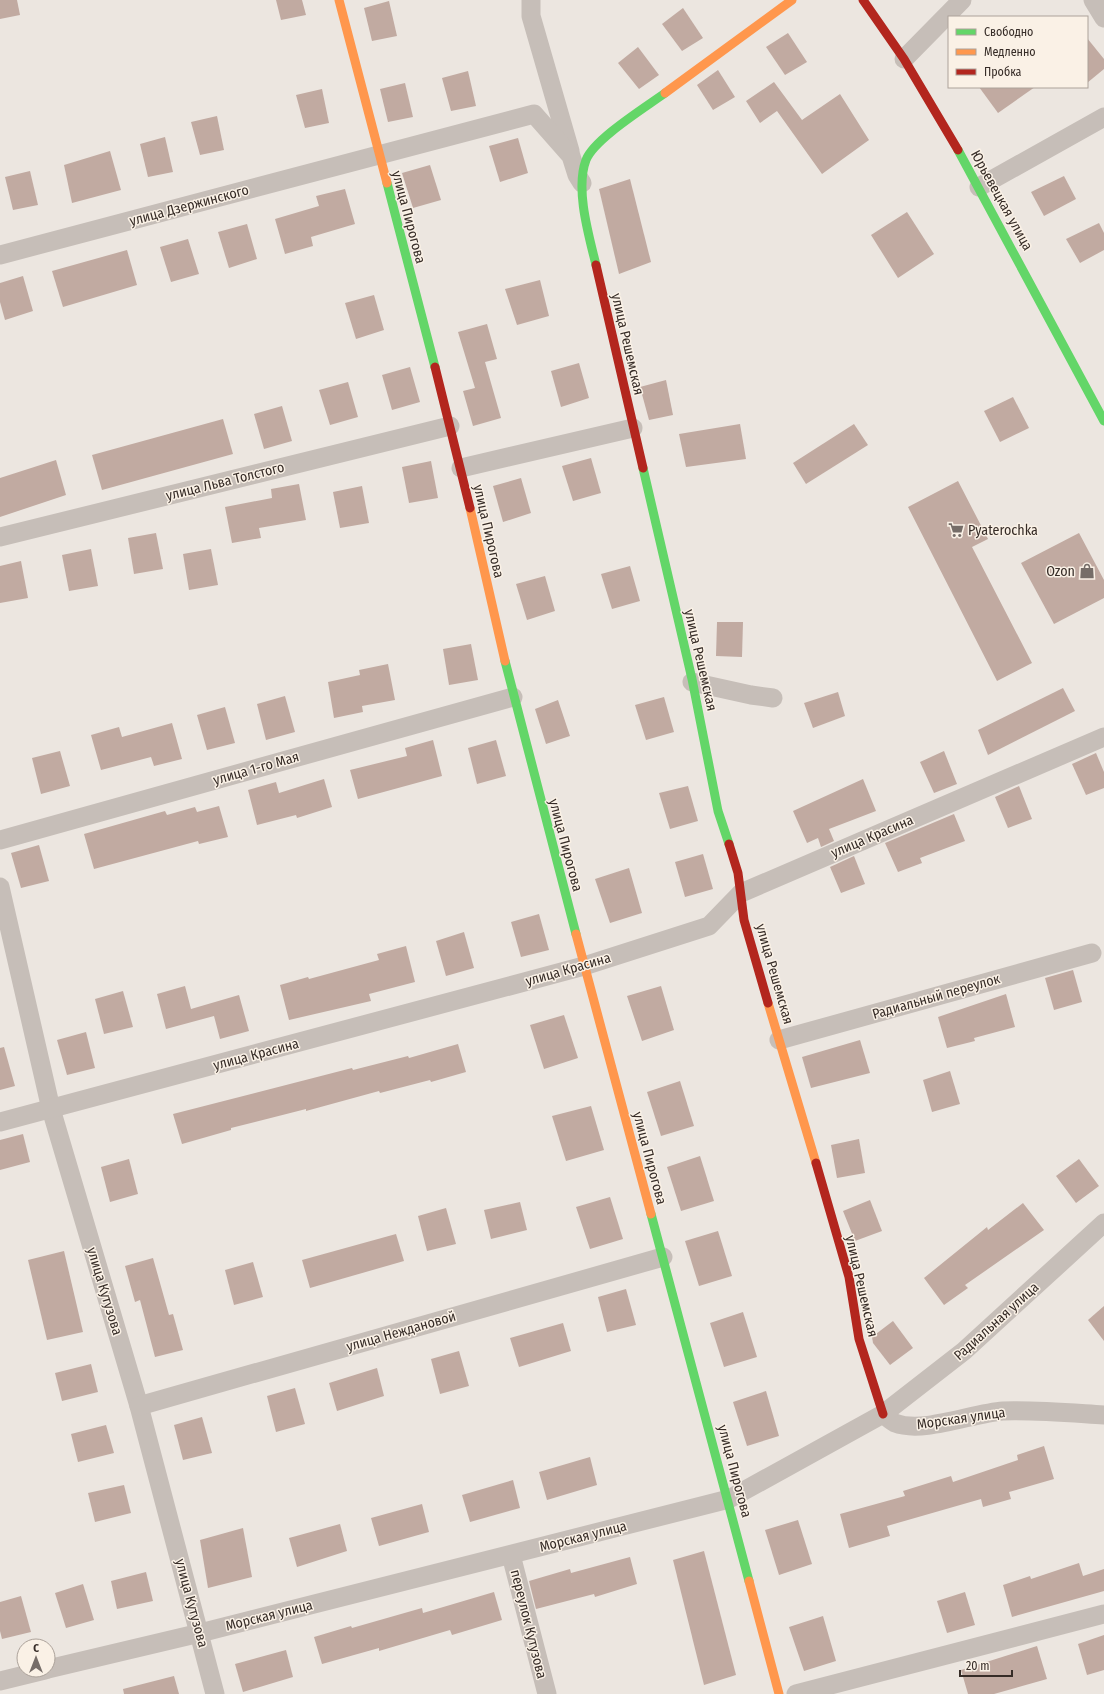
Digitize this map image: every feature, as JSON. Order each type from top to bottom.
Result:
[{"type":"street","name":"улица Пирогова","points":[[339,0],[378,156],[461,468],[513,697],[584,966],[729,1499],[779,1694]]},
{"type":"street","points":[[531,0],[531,16],[571,156],[577,175],[582,183]]},
{"type":"street","name":"улица Решемская","points":[[792,0],[601,140],[586,159],[582,183],[587,226],[692,682],[718,811],[738,873],[744,920],[848,1277],[859,1339],[883,1414]]},
{"type":"street","name":"Юрьевецкая улица","points":[[863,0],[904,59],[980,187],[1104,421]]},
{"type":"street","points":[[904,59],[962,0]]},
{"type":"street","points":[[1092,0],[1104,18]]},
{"type":"street","name":"улица Дзержинского","points":[[0,255],[534,114],[571,156]]},
{"type":"street","points":[[980,187],[1104,117]]},
{"type":"street","name":"улица Льва Толстого","points":[[0,537],[450,426]]},
{"type":"street","points":[[461,468],[633,428]]},
{"type":"street","points":[[692,682],[751,696],[773,698]]},
{"type":"street","name":"улица 1-го Мая","points":[[0,840],[513,697]]},
{"type":"street","name":"улица Красина","points":[[0,1122],[584,966],[709,926],[741,893],[1104,737]]},
{"type":"street","name":"улица Кутузова","points":[[0,887],[51,1109],[139,1406],[215,1694]]},
{"type":"street","name":"Радиальный переулок","points":[[779,1040],[1092,953]]},
{"type":"street","name":"Радиальная улица","points":[[883,1414],[964,1351],[1104,1223]]},
{"type":"street","name":"улица Неждановой","points":[[139,1406],[663,1257]]},
{"type":"street","name":"Морская улица","points":[[56,1668],[511,1555],[729,1499],[883,1414],[894,1423],[905,1425],[933,1424],[978,1414],[1003,1411],[1104,1415]]},
{"type":"street","name":"переулок Кутузова","points":[[511,1555],[547,1694]]},
{"type":"street","points":[[796,1694],[1104,1614]]},
{"type":"street","name":"Морская улица","points":[[0,1681],[16,1677]]},
{"type":"building","points":[[0,0],[17,0],[20,15],[0,19]]},
{"type":"building","points":[[276,0],[302,0],[306,15],[281,20]]},
{"type":"building","points":[[389,1],[397,36],[372,41],[364,8]]},
{"type":"building","points":[[683,8],[703,38],[682,51],[662,24]]},
{"type":"building","points":[[788,33],[807,62],[785,75],[766,47]]},
{"type":"building","points":[[1088,39],[1104,59],[1104,69],[1088,82]]},
{"type":"building","points":[[638,47],[659,75],[639,89],[618,63]]},
{"type":"building","points":[[718,70],[735,97],[713,110],[697,85]]},
{"type":"building","points":[[468,71],[476,106],[451,111],[442,78]]},
{"type":"building","points":[[774,82],[802,120],[840,94],[869,140],[822,174],[777,111],[760,123],[746,101]]},
{"type":"building","points":[[405,83],[413,117],[388,122],[380,89]]},
{"type":"building","points":[[980,88],[1034,88],[998,113]]},
{"type":"building","points":[[322,89],[329,123],[305,128],[296,95]]},
{"type":"building","points":[[217,116],[224,150],[200,155],[191,122]]},
{"type":"building","points":[[165,137],[173,172],[148,177],[140,144]]},
{"type":"building","points":[[518,138],[528,173],[500,182],[489,146]]},
{"type":"building","points":[[110,151],[121,190],[72,203],[64,165]]},
{"type":"building","points":[[430,165],[441,200],[413,208],[402,173]]},
{"type":"building","points":[[30,171],[38,205],[13,210],[5,177]]},
{"type":"building","points":[[1064,176],[1076,199],[1044,216],[1031,192]]},
{"type":"building","points":[[630,179],[651,262],[619,274],[599,189]]},
{"type":"building","points":[[345,189],[355,224],[311,237],[313,246],[285,254],[275,219],[319,206],[316,196]]},
{"type":"building","points":[[907,212],[934,254],[898,278],[871,235]]},
{"type":"building","points":[[1099,223],[1104,233],[1104,250],[1080,263],[1066,239]]},
{"type":"building","points":[[247,224],[257,259],[229,268],[218,232]]},
{"type":"building","points":[[188,239],[199,274],[171,282],[160,247]]},
{"type":"building","points":[[127,250],[137,285],[63,307],[52,271]]},
{"type":"building","points":[[23,276],[33,311],[5,320],[0,302],[0,283]]},
{"type":"building","points":[[540,280],[549,316],[517,325],[505,289]]},
{"type":"building","points":[[374,295],[384,330],[356,339],[345,303]]},
{"type":"building","points":[[487,324],[497,359],[485,362],[501,418],[473,426],[463,391],[475,388],[458,332]]},
{"type":"building","points":[[579,363],[589,398],[561,407],[551,371]]},
{"type":"building","points":[[410,367],[420,402],[392,410],[382,375]]},
{"type":"building","points":[[666,380],[673,415],[649,420],[640,387]]},
{"type":"building","points":[[348,382],[358,417],[330,425],[319,390]]},
{"type":"building","points":[[1013,397],[1029,428],[1000,442],[984,411]]},
{"type":"building","points":[[282,406],[292,441],[264,449],[254,414]]},
{"type":"building","points":[[223,419],[233,454],[102,490],[92,455]]},
{"type":"building","points":[[740,424],[746,459],[686,467],[679,434]]},
{"type":"building","points":[[854,424],[868,445],[806,484],[793,463]]},
{"type":"building","points":[[591,458],[601,493],[573,501],[562,466]]},
{"type":"building","points":[[56,460],[66,495],[0,517],[0,478]]},
{"type":"building","points":[[431,461],[438,498],[409,503],[402,467]]},
{"type":"building","points":[[521,478],[531,513],[503,522],[493,486]]},
{"type":"building","points":[[958,481],[988,539],[972,547],[1032,663],[997,681],[908,507]]},
{"type":"building","points":[[299,484],[306,520],[259,528],[261,538],[232,543],[225,507],[272,498],[271,489]]},
{"type":"building","points":[[362,486],[369,523],[340,528],[333,492]]},
{"type":"building","points":[[156,533],[163,569],[134,574],[128,538]]},
{"type":"building","points":[[1079,533],[1104,580],[1104,598],[1054,624],[1021,563]]},
{"type":"building","points":[[91,549],[98,586],[69,591],[62,555]]},
{"type":"building","points":[[211,549],[218,585],[189,590],[183,554]]},
{"type":"building","points":[[21,561],[28,598],[0,603],[0,566]]},
{"type":"building","points":[[630,566],[640,601],[612,609],[601,574]]},
{"type":"building","points":[[545,576],[555,611],[527,620],[516,584]]},
{"type":"building","points":[[717,622],[743,622],[742,657],[716,656]]},
{"type":"building","points":[[471,644],[478,680],[449,685],[443,649]]},
{"type":"building","points":[[388,664],[395,700],[362,706],[363,712],[334,718],[328,682],[360,675],[359,670]]},
{"type":"building","points":[[1063,688],[1075,711],[988,755],[978,730]]},
{"type":"building","points":[[838,692],[845,716],[813,728],[804,703]]},
{"type":"building","points":[[285,696],[295,732],[266,740],[257,704]]},
{"type":"building","points":[[664,697],[674,732],[646,740],[635,705]]},
{"type":"building","points":[[558,700],[570,736],[546,744],[535,709]]},
{"type":"building","points":[[225,707],[235,743],[207,750],[197,715]]},
{"type":"building","points":[[172,723],[182,759],[154,766],[151,757],[101,770],[91,735],[119,727],[122,737]]},
{"type":"building","points":[[433,740],[442,776],[358,799],[350,770],[407,756],[405,748]]},
{"type":"building","points":[[496,740],[506,776],[477,784],[468,748]]},
{"type":"building","points":[[60,751],[70,786],[41,794],[32,758]]},
{"type":"building","points":[[944,751],[957,784],[934,793],[920,762]]},
{"type":"building","points":[[1096,753],[1104,772],[1104,788],[1086,795],[1072,764]]},
{"type":"building","points":[[324,779],[332,807],[297,818],[296,815],[257,825],[248,790],[276,782],[279,793]]},
{"type":"building","points":[[863,779],[876,811],[829,829],[834,841],[821,847],[818,838],[807,843],[793,811]]},
{"type":"building","points":[[688,786],[698,821],[670,829],[659,793]]},
{"type":"building","points":[[1019,786],[1032,819],[1008,828],[995,797]]},
{"type":"building","points":[[219,806],[228,837],[199,844],[198,841],[94,869],[84,834],[165,811],[167,815],[195,807],[197,812]]},
{"type":"building","points":[[954,814],[965,841],[920,858],[922,863],[898,872],[885,843]]},
{"type":"building","points":[[39,845],[49,881],[21,888],[11,853]]},
{"type":"building","points":[[703,854],[713,889],[685,897],[675,862]]},
{"type":"building","points":[[854,856],[865,884],[841,893],[830,867]]},
{"type":"building","points":[[629,868],[642,913],[610,923],[595,879]]},
{"type":"building","points":[[539,914],[549,950],[521,957],[511,922]]},
{"type":"building","points":[[464,932],[474,968],[446,976],[436,941]]},
{"type":"building","points":[[406,946],[415,982],[369,994],[371,1001],[289,1020],[280,985],[308,977],[309,979],[379,960],[377,954]]},
{"type":"building","points":[[1073,970],[1082,1002],[1054,1010],[1045,978]]},
{"type":"building","points":[[185,986],[191,1009],[239,995],[249,1031],[220,1039],[214,1016],[166,1029],[157,994]]},
{"type":"building","points":[[661,986],[674,1030],[642,1041],[627,996]]},
{"type":"building","points":[[123,991],[133,1027],[104,1034],[95,999]]},
{"type":"building","points":[[1006,994],[1015,1027],[974,1038],[975,1041],[947,1048],[938,1017]]},
{"type":"building","points":[[564,1015],[578,1058],[544,1069],[530,1025]]},
{"type":"building","points":[[86,1032],[95,1068],[67,1075],[57,1040]]},
{"type":"building","points":[[860,1040],[870,1073],[811,1088],[802,1057]]},
{"type":"building","points":[[458,1044],[466,1072],[431,1082],[430,1080],[380,1093],[379,1091],[306,1111],[306,1109],[231,1128],[231,1130],[182,1144],[173,1114],[352,1068],[353,1070],[408,1056],[409,1058]]},
{"type":"building","points":[[4,1047],[15,1086],[0,1090],[0,1048]]},
{"type":"building","points":[[950,1071],[960,1104],[932,1112],[923,1080]]},
{"type":"building","points":[[680,1081],[694,1126],[661,1136],[647,1092]]},
{"type":"building","points":[[591,1106],[604,1150],[566,1161],[552,1116]]},
{"type":"building","points":[[23,1134],[30,1162],[0,1170],[0,1140]]},
{"type":"building","points":[[859,1139],[865,1173],[837,1178],[831,1145]]},
{"type":"building","points":[[700,1156],[714,1201],[681,1211],[667,1167]]},
{"type":"building","points":[[129,1159],[138,1194],[110,1202],[101,1167]]},
{"type":"building","points":[[1079,1159],[1099,1186],[1076,1203],[1056,1176]]},
{"type":"building","points":[[610,1197],[623,1239],[590,1249],[576,1207]]},
{"type":"building","points":[[870,1200],[882,1231],[855,1241],[843,1211]]},
{"type":"building","points":[[520,1202],[527,1230],[491,1239],[484,1210]]},
{"type":"building","points":[[1023,1203],[1044,1230],[965,1285],[968,1288],[944,1305],[924,1278],[987,1227],[988,1230]]},
{"type":"building","points":[[446,1208],[456,1244],[427,1251],[418,1216]]},
{"type":"building","points":[[718,1231],[732,1276],[699,1286],[685,1241]]},
{"type":"building","points":[[396,1234],[404,1261],[310,1288],[302,1260]]},
{"type":"building","points":[[64,1251],[83,1332],[47,1340],[28,1260]]},
{"type":"building","points":[[153,1258],[169,1315],[173,1314],[183,1350],[155,1357],[140,1300],[135,1302],[125,1266]]},
{"type":"building","points":[[253,1262],[263,1297],[234,1305],[225,1270]]},
{"type":"building","points":[[626,1289],[636,1325],[607,1332],[598,1297]]},
{"type":"building","points":[[1104,1306],[1104,1341],[1088,1320]]},
{"type":"building","points":[[743,1312],[757,1357],[724,1367],[710,1323]]},
{"type":"building","points":[[893,1321],[913,1348],[890,1365],[873,1343],[872,1337]]},
{"type":"building","points":[[563,1323],[571,1351],[519,1367],[510,1338]]},
{"type":"building","points":[[459,1351],[469,1386],[440,1394],[431,1359]]},
{"type":"building","points":[[91,1364],[98,1392],[62,1401],[55,1373]]},
{"type":"building","points":[[377,1368],[384,1396],[337,1411],[329,1383]]},
{"type":"building","points":[[295,1388],[305,1424],[276,1432],[267,1396]]},
{"type":"building","points":[[766,1391],[779,1436],[747,1446],[733,1402]]},
{"type":"building","points":[[202,1417],[212,1453],[183,1460],[174,1425]]},
{"type":"building","points":[[106,1425],[114,1453],[78,1462],[71,1434]]},
{"type":"building","points":[[1044,1446],[1054,1479],[1009,1492],[1011,1499],[983,1507],[981,1499],[887,1526],[890,1536],[849,1548],[840,1514],[905,1496],[903,1491],[951,1476],[953,1482],[1018,1460],[1017,1455]]},
{"type":"building","points":[[590,1457],[597,1485],[547,1500],[539,1472]]},
{"type":"building","points":[[513,1480],[520,1508],[470,1522],[462,1495]]},
{"type":"building","points":[[124,1485],[131,1513],[95,1522],[88,1493]]},
{"type":"building","points":[[422,1504],[429,1532],[379,1546],[371,1518]]},
{"type":"building","points":[[798,1520],[812,1564],[779,1575],[765,1530]]},
{"type":"building","points":[[340,1524],[347,1551],[297,1567],[289,1538]]},
{"type":"building","points":[[243,1528],[252,1577],[208,1588],[200,1540]]},
{"type":"building","points":[[704,1551],[736,1675],[704,1685],[673,1560]]},
{"type":"building","points":[[630,1557],[637,1584],[595,1597],[594,1594],[536,1609],[529,1581],[570,1569],[571,1573]]},
{"type":"building","points":[[1079,1563],[1083,1576],[1104,1569],[1104,1591],[1012,1617],[1003,1585],[1030,1576],[1031,1579]]},
{"type":"building","points":[[146,1572],[153,1601],[117,1609],[111,1581]]},
{"type":"building","points":[[83,1584],[94,1620],[66,1628],[55,1593]]},
{"type":"building","points":[[494,1592],[502,1620],[452,1635],[450,1630],[379,1651],[379,1648],[322,1664],[314,1637],[422,1608],[423,1613]]},
{"type":"building","points":[[965,1592],[975,1625],[947,1633],[937,1601]]},
{"type":"building","points":[[21,1596],[31,1632],[2,1639],[0,1631],[0,1602]]},
{"type":"building","points":[[823,1616],[836,1661],[804,1671],[789,1627]]},
{"type":"building","points":[[1104,1635],[1104,1670],[1087,1675],[1078,1644]]},
{"type":"building","points":[[1037,1646],[1047,1679],[994,1694],[968,1694],[961,1670]]},
{"type":"building","points":[[286,1650],[293,1677],[243,1692],[235,1664]]},
{"type":"building","points":[[174,1676],[179,1694],[124,1694],[123,1689]]},
{"type":"traffic: fast","points":[[596,265],[582,198],[583,172],[586,160],[591,152],[610,133],[665,93]]},
{"type":"traffic: fast","points":[[958,150],[1104,421]]},
{"type":"traffic: fast","points":[[387,183],[435,367]]},
{"type":"traffic: fast","points":[[643,468],[692,679],[718,811],[729,844]]},
{"type":"traffic: fast","points":[[505,661],[576,934]]},
{"type":"traffic: fast","points":[[651,1214],[749,1581]]},
{"type":"traffic: slow","points":[[339,0],[387,183]]},
{"type":"traffic: slow","points":[[665,93],[792,0]]},
{"type":"traffic: slow","points":[[470,508],[505,661]]},
{"type":"traffic: slow","points":[[576,934],[651,1214]]},
{"type":"traffic: slow","points":[[768,1003],[816,1163]]},
{"type":"traffic: slow","points":[[749,1581],[779,1694]]},
{"type":"traffic: jam","points":[[863,0],[904,59],[958,150]]},
{"type":"traffic: jam","points":[[596,265],[643,468]]},
{"type":"traffic: jam","points":[[435,367],[470,508]]},
{"type":"traffic: jam","points":[[729,844],[738,873],[744,920],[768,1003]]},
{"type":"traffic: jam","points":[[816,1163],[849,1277],[859,1339],[883,1414]]},
{"type":"place","name":"Pyaterochka","points":[[956,530]]},
{"type":"place","name":"Ozon","points":[[1087,571]]}]
